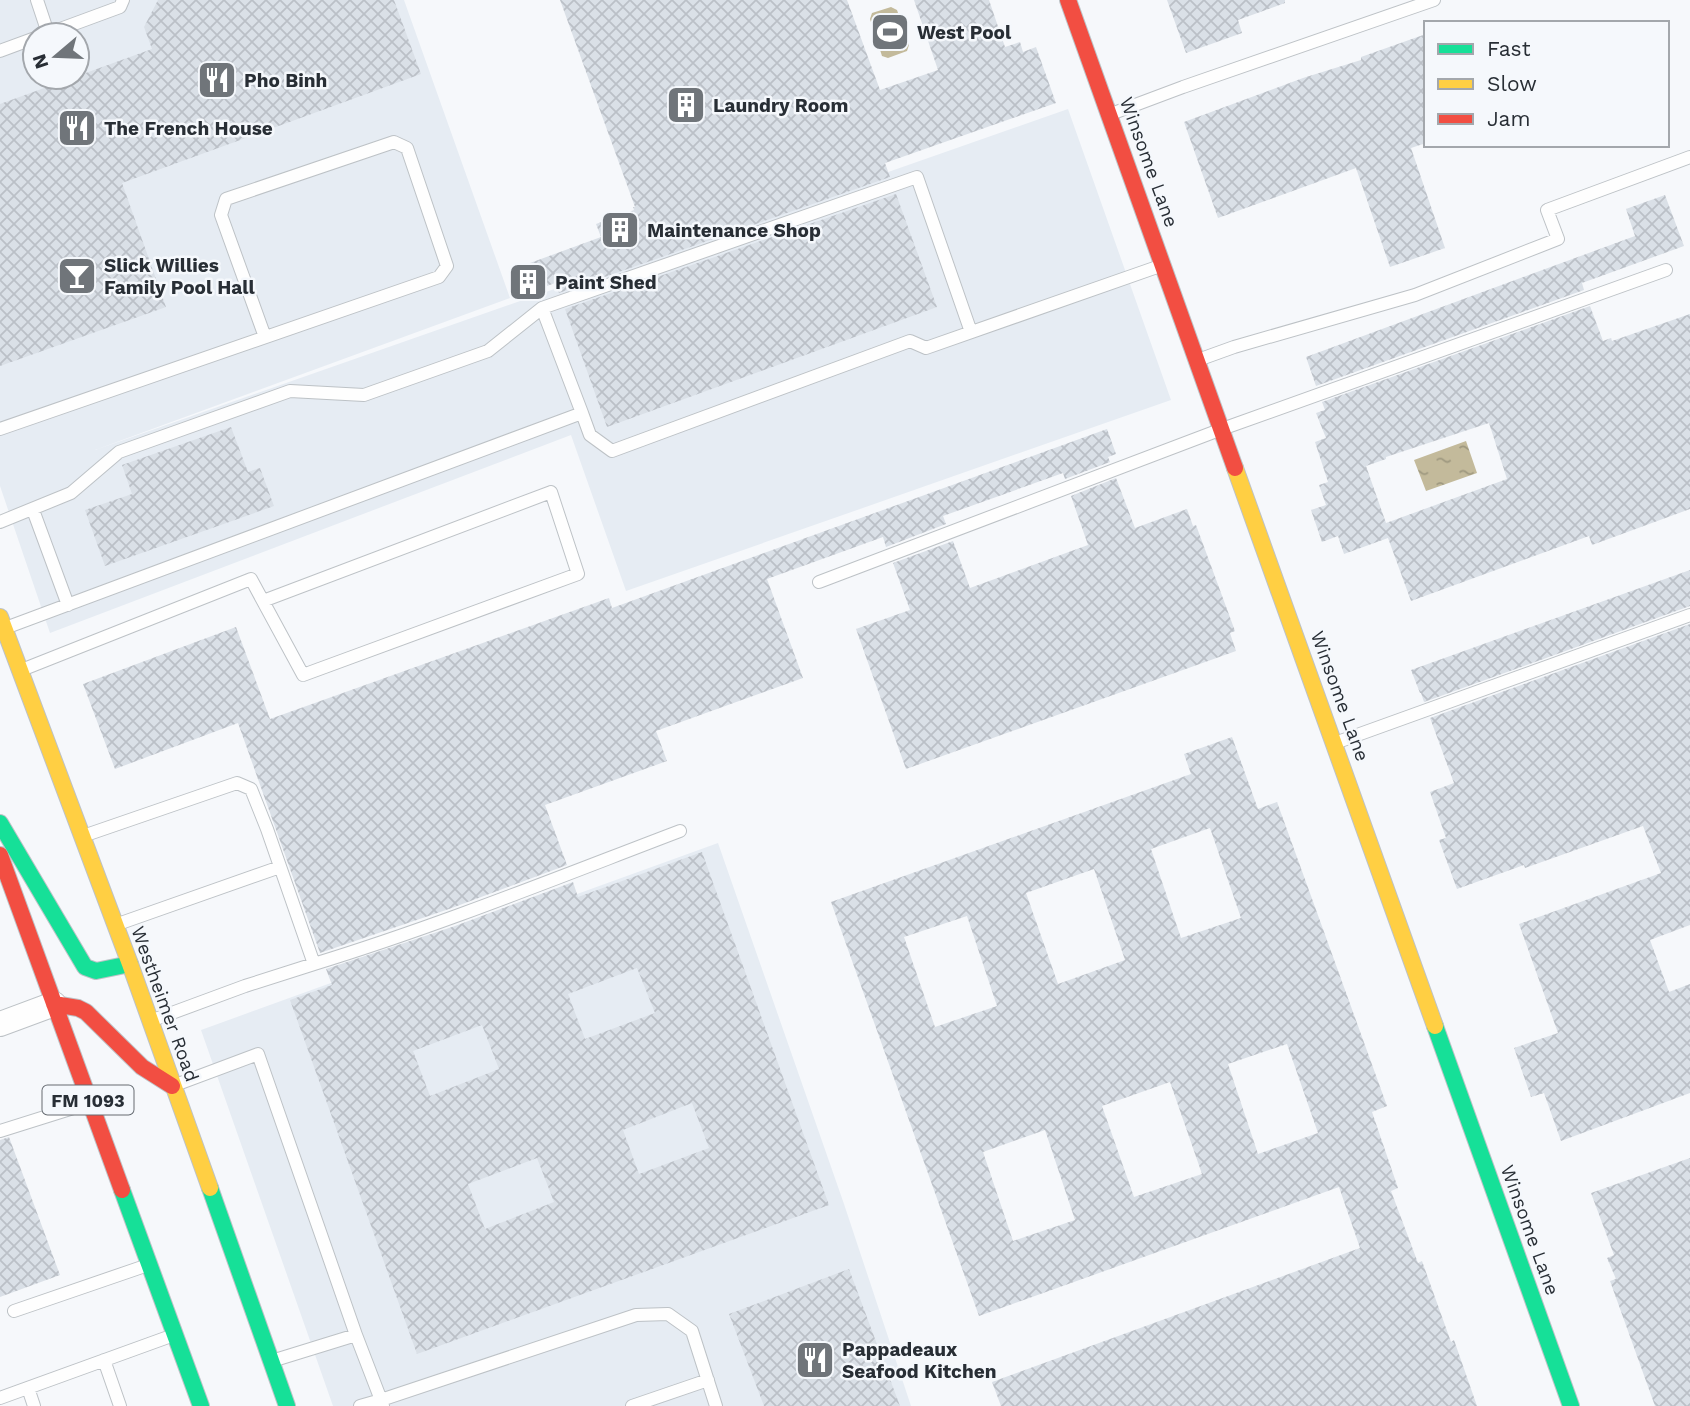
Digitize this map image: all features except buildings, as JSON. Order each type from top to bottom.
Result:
[{"type":"main road","name":"Winsome Lane","points":[[1068,0],[1571,1406]]},
{"type":"main road","name":"Westheimer Road","points":[[2,623],[130,964],[287,1406]]},
{"type":"main road","points":[[0,822],[85,967],[96,971],[130,964]]},
{"type":"main road","name":"FM 1093","points":[[0,855],[201,1406]]},
{"type":"main road","points":[[54,1004],[78,1008],[93,1016],[116,1042],[155,1078],[172,1086]]},
{"type":"street","points":[[0,1024],[54,1004]]},
{"type":"lane","points":[[37,0],[43,21]]},
{"type":"lane","points":[[83,21],[120,8],[123,0]]},
{"type":"lane","points":[[1110,114],[1434,0]]},
{"type":"lane","points":[[0,51],[21,43]]},
{"type":"lane","points":[[0,429],[439,277],[447,266],[407,148],[394,142],[226,199],[222,215],[265,337]]},
{"type":"lane","points":[[1198,360],[1234,347],[1415,295],[1558,239],[1547,210],[1690,157]]},
{"type":"lane","points":[[0,522],[71,494],[119,452],[290,391],[364,395],[488,351],[542,308],[917,177],[971,332]]},
{"type":"lane","points":[[542,308],[590,435],[612,451],[910,341],[926,348],[1164,265]]},
{"type":"lane","points":[[819,582],[1223,429],[1666,270]]},
{"type":"lane","points":[[2,623],[68,605],[582,414]]},
{"type":"lane","points":[[20,670],[251,579],[303,675],[578,574],[551,492],[263,601]]},
{"type":"lane","points":[[33,510],[68,605]]},
{"type":"lane","points":[[1335,743],[1690,615]]},
{"type":"lane","points":[[82,836],[237,783],[251,789],[314,964]]},
{"type":"lane","points":[[150,1022],[245,986],[363,949],[680,831]]},
{"type":"lane","points":[[115,925],[280,867]]},
{"type":"lane","points":[[172,1086],[258,1054],[382,1403]]},
{"type":"lane","points":[[0,1131],[89,1103]]},
{"type":"lane","points":[[14,1311],[149,1265]]},
{"type":"lane","points":[[360,1406],[382,1403],[636,1315],[668,1314],[692,1331],[716,1406]]},
{"type":"lane","points":[[0,1398],[174,1335]]},
{"type":"lane","points":[[271,1361],[356,1335]]},
{"type":"lane","points":[[104,1360],[120,1406]]},
{"type":"lane","points":[[632,1406],[708,1380]]},
{"type":"lane","points":[[28,1388],[34,1406]]},
{"type":"shaded area","points":[[0,0],[404,0],[510,298],[95,450],[1068,109],[1171,400],[626,591],[571,435],[50,633],[0,486]]},
{"type":"shaded area","points":[[718,843],[844,1204],[911,1406],[333,1406],[201,1030]]},
{"type":"water","name":"West Pool","points":[[891,7],[897,10],[909,45],[907,51],[888,58],[882,56],[870,19],[872,13]]},
{"type":"water","points":[[1466,441],[1477,473],[1426,491],[1414,460]]},
{"type":"traffic: fast","points":[[0,823],[85,967],[96,971],[130,964]]},
{"type":"traffic: fast","points":[[1435,1026],[1571,1406]]},
{"type":"traffic: fast","points":[[210,1188],[287,1406]]},
{"type":"traffic: fast","points":[[122,1190],[201,1406]]},
{"type":"traffic: slow","points":[[1235,468],[1435,1026]]},
{"type":"traffic: slow","points":[[0,617],[130,964],[210,1188]]},
{"type":"traffic: jam","points":[[1068,0],[1235,468]]},
{"type":"traffic: jam","points":[[0,855],[122,1190]]},
{"type":"traffic: jam","points":[[54,1004],[86,1012],[142,1067],[172,1086]]},
{"type":"place","name":"West Pool","points":[[890,32]]},
{"type":"place","name":"Pho Binh","points":[[217,80]]},
{"type":"place","name":"Laundry Room","points":[[686,105]]},
{"type":"place","name":"The French House","points":[[77,128]]},
{"type":"place","name":"Maintenance Shop","points":[[620,230]]},
{"type":"place","name":"Slick Willies Family Pool Hall","points":[[77,276]]},
{"type":"place","name":"Paint Shed","points":[[528,282]]},
{"type":"place","name":"Pappadeaux Seafood Kitchen","points":[[815,1360]]}]
